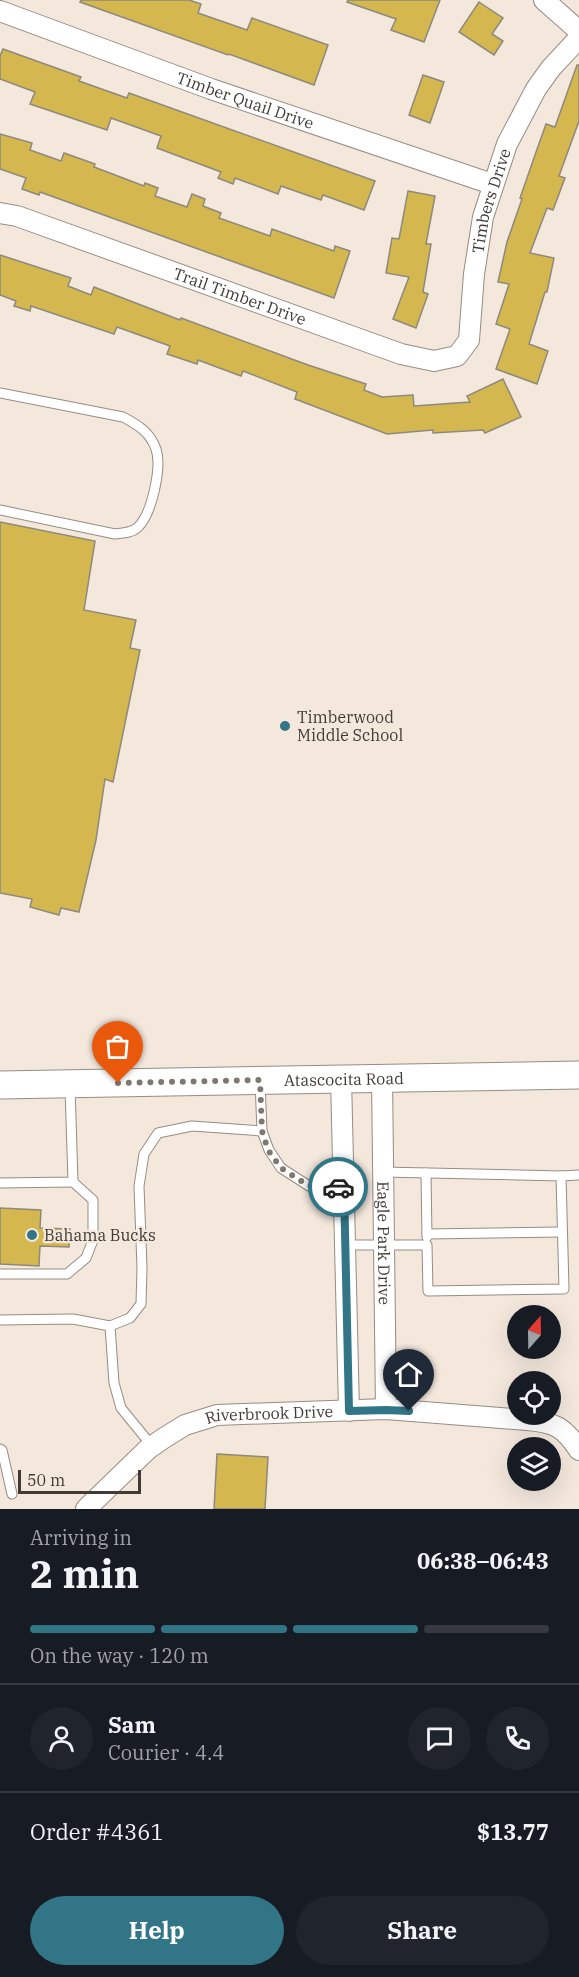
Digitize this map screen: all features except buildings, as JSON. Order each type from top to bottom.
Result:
[{"type":"main road","name":"Atascocita Road","points":[[0,1085],[579,1075]]},
{"type":"street","points":[[544,0],[579,31]]},
{"type":"street","name":"Timber Quail Drive","points":[[0,11],[211,89],[492,184]]},
{"type":"street","name":"Timbers Drive","points":[[431,361],[457,356],[469,340],[479,236],[492,184],[507,144],[536,89],[550,68],[579,38]]},
{"type":"street","name":"Trail Timber Drive","points":[[0,213],[17,216],[401,354],[431,361]]},
{"type":"street","points":[[341,1078],[349,1411]]},
{"type":"street","name":"Eagle Park Drive","points":[[382,1078],[386,1410]]},
{"type":"street","name":"Riverbrook Drive","points":[[86,1509],[153,1446],[185,1425],[217,1415],[386,1410],[527,1420],[556,1426],[563,1430],[579,1450]]},
{"type":"lane","points":[[0,393],[123,417],[138,424],[148,434],[156,448],[159,463],[150,505],[144,519],[137,528],[127,533],[115,534],[0,510]]},
{"type":"lane","points":[[260,1080],[262,1131],[268,1150],[281,1168],[309,1186],[344,1187]]},
{"type":"lane","points":[[70,1083],[73,1182]]},
{"type":"lane","points":[[0,1320],[73,1319],[110,1326],[130,1318],[141,1304],[140,1186],[144,1154],[158,1133],[192,1126],[262,1131]]},
{"type":"lane","points":[[383,1172],[579,1175]]},
{"type":"lane","points":[[426,1173],[428,1291],[564,1289],[561,1176]]},
{"type":"lane","points":[[0,1183],[73,1182],[93,1200],[93,1240],[86,1258],[67,1274],[0,1274]]},
{"type":"lane","points":[[427,1234],[562,1232]]},
{"type":"lane","points":[[345,1245],[427,1245]]},
{"type":"lane","points":[[110,1326],[114,1383],[121,1408],[153,1446]]},
{"type":"lane","points":[[0,1449],[12,1494]]},
{"type":"way so far","points":[[118,1083],[260,1080],[262,1131],[268,1150],[281,1168],[309,1186],[338,1187]]},
{"type":"place","name":"Timberwood Middle School","points":[[285,726]]},
{"type":"place","name":"Bahama Bucks","points":[[32,1235]]},
{"type":"route","points":[[338,1187],[344,1187],[349,1411],[409,1411]]}]
